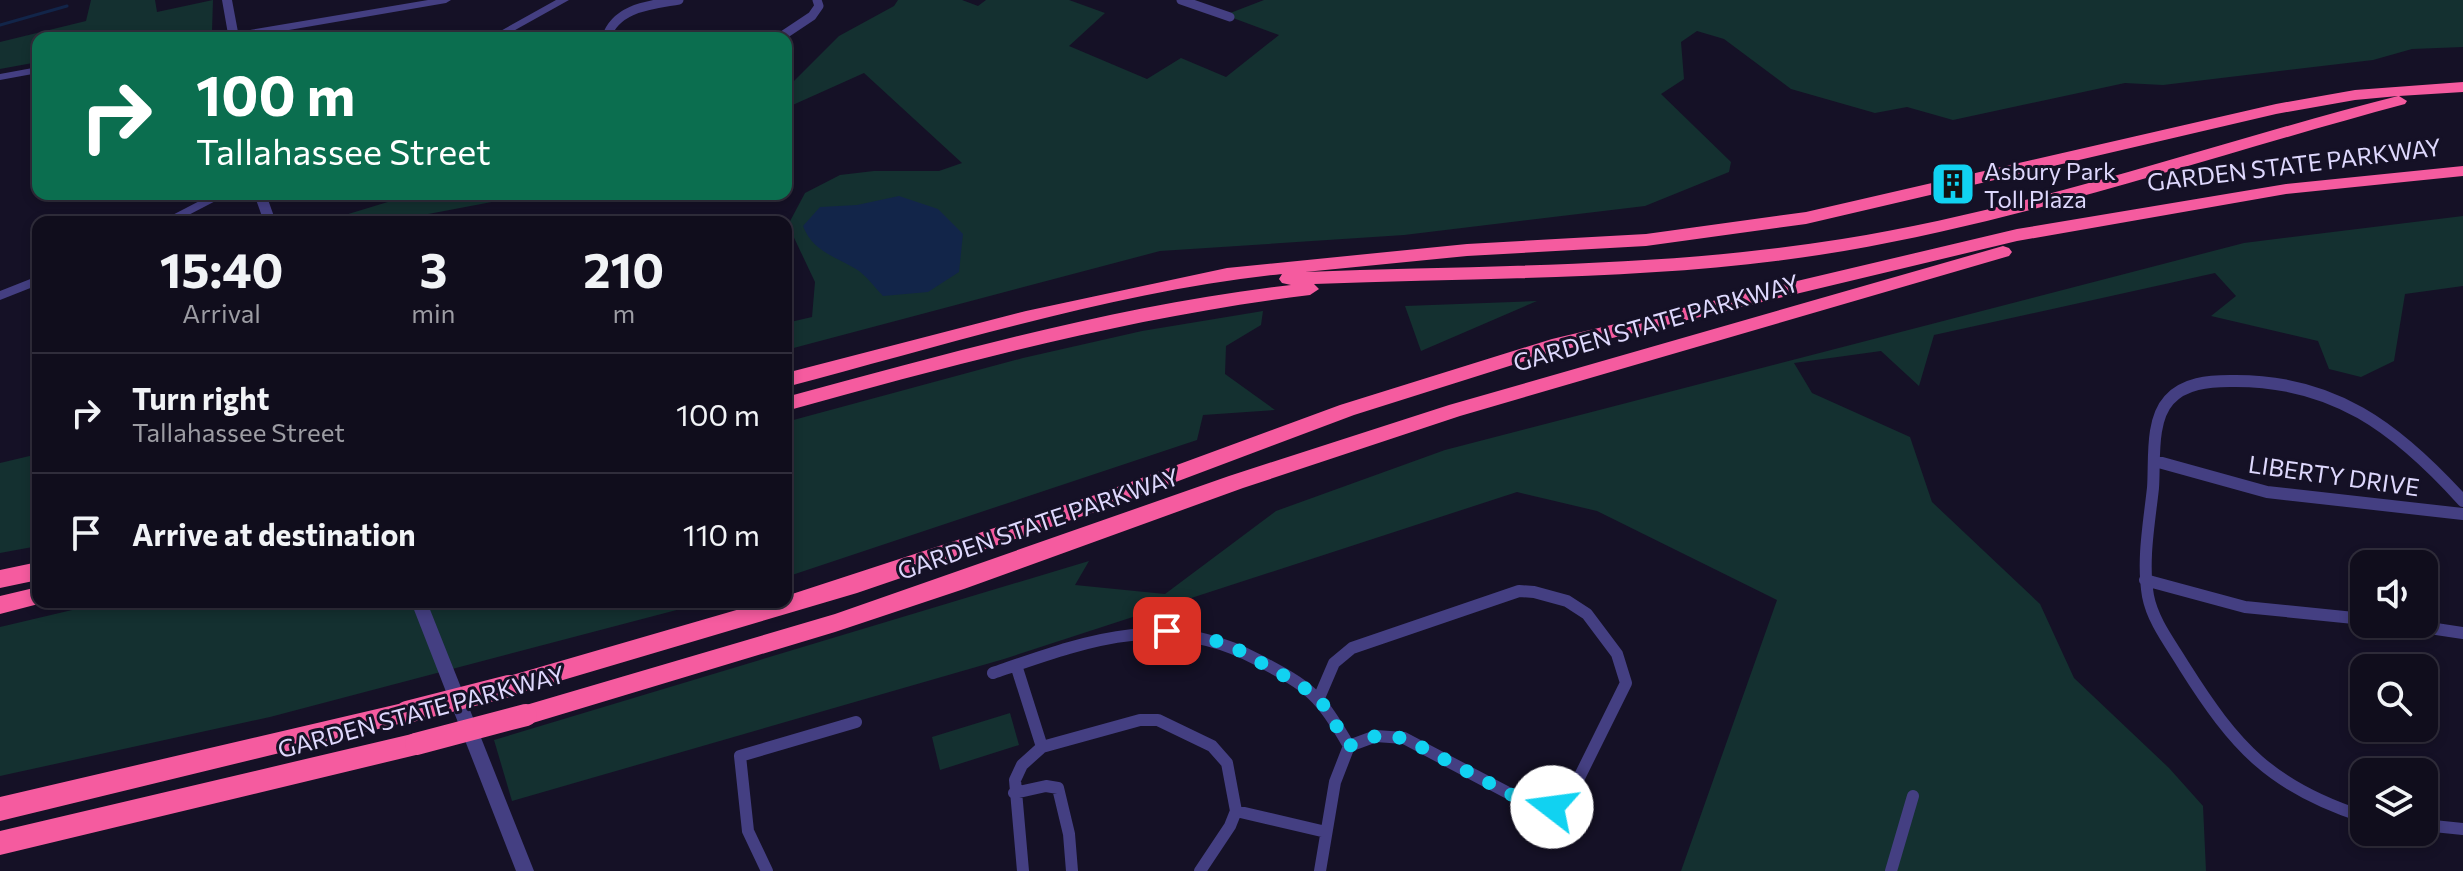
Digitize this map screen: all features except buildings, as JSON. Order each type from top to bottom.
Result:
[{"type":"highway","points":[[792,402],[1024,340],[1155,312],[1272,293],[1494,274],[1722,261],[1904,234],[2018,208],[2371,109],[2463,87]]},
{"type":"highway","name":"GARDEN STATE PARKWAY","points":[[792,378],[1026,317],[1227,274],[1317,263],[1646,240],[1806,218],[2276,109],[2355,95],[2463,87]]},
{"type":"highway","name":"GARDEN STATE PARKWAY","points":[[792,603],[871,580],[1105,500],[1347,410],[1509,358],[1661,318],[2017,235],[2286,189],[2463,171]]},
{"type":"highway","name":"GARDEN STATE PARKWAY","points":[[0,843],[526,715],[930,592],[1236,482],[1456,410],[2029,244],[2086,224]]},
{"type":"highway","points":[[1144,293],[1263,280],[1494,274]]},
{"type":"highway","points":[[0,579],[32,572]]},
{"type":"highway","points":[[0,605],[32,597]]},
{"type":"highway","name":"GARDEN STATE PARKWAY","points":[[0,809],[509,686],[775,608]]},
{"type":"street","points":[[227,0],[230,32]]},
{"type":"street","points":[[257,32],[446,0]]},
{"type":"street","points":[[504,32],[564,0]]},
{"type":"street","points":[[608,32],[611,25],[629,13],[679,0]]},
{"type":"street","points":[[788,32],[812,16],[819,6],[817,0]]},
{"type":"street","points":[[1181,0],[1230,17]]},
{"type":"street","points":[[0,77],[32,71]]},
{"type":"street","points":[[177,216],[211,200]]},
{"type":"street","points":[[0,296],[32,283]]},
{"type":"street","points":[[2350,812],[2330,806],[2285,782],[2233,738],[2217,718],[2157,622],[2145,580],[2159,416],[2168,399],[2178,391],[2199,383],[2223,380],[2277,382],[2322,393],[2369,414],[2409,443],[2463,501]]},
{"type":"street","name":"LIBERTY DRIVE","points":[[2155,461],[2267,492],[2463,514]]},
{"type":"street","points":[[2145,580],[2257,609],[2350,618]]},
{"type":"street","points":[[1319,698],[1334,663],[1352,648],[1519,591],[1536,593],[1582,610],[1624,666],[1626,683],[1570,796],[1552,807],[1531,805],[1404,738],[1376,736],[1349,746],[1338,771],[1320,871]]},
{"type":"street","points":[[421,608],[525,871]]},
{"type":"street","points":[[2438,629],[2463,633]]},
{"type":"street","points":[[993,673],[1104,637],[1167,631],[1226,643],[1253,655],[1319,698],[1349,746]]},
{"type":"street","points":[[1016,665],[1042,747]]},
{"type":"street","points":[[1023,871],[1014,793],[1015,780],[1022,765],[1042,747],[1140,720],[1167,722],[1221,753],[1227,763],[1236,811],[1230,826],[1200,871]]},
{"type":"street","points":[[767,871],[748,831],[740,756],[856,722]]},
{"type":"street","points":[[1014,793],[1046,786],[1058,788],[1069,834],[1069,871]]},
{"type":"street","points":[[1891,871],[1913,796]]},
{"type":"street","points":[[1236,811],[1326,832]]},
{"type":"street","points":[[2438,826],[2463,829]]},
{"type":"green space","points":[[91,0],[155,0],[157,12],[213,0],[212,31],[41,32],[86,21]]},
{"type":"green space","points":[[898,0],[962,0],[978,6],[986,0],[1069,0],[1105,13],[1069,46],[1147,79],[1181,58],[1226,77],[1279,35],[1225,15],[1264,0],[2463,0],[2463,47],[2412,49],[2373,60],[2163,85],[2125,83],[1953,120],[1907,107],[1875,113],[1791,89],[1724,39],[1697,31],[1681,42],[1684,79],[1661,94],[1731,162],[1729,172],[1645,206],[1404,235],[1160,251],[792,348],[792,322],[812,317],[815,282],[792,233],[792,217],[805,193],[840,175],[874,171],[939,171],[962,163],[864,73],[792,105],[792,83],[839,36],[894,6]]},
{"type":"green space","points":[[32,34],[32,63],[0,69],[0,42]]},
{"type":"green space","points":[[394,200],[499,200],[418,216],[342,216]]},
{"type":"green space","points":[[2463,216],[2463,286],[2405,294],[2394,361],[2361,377],[2329,369],[2318,341],[2211,316],[2236,296],[2215,273],[1934,335],[1919,386],[1881,351],[1794,363],[1812,393],[1910,437],[1932,502],[2040,604],[2074,678],[2169,768],[2203,806],[2206,871],[1681,871],[1777,600],[1597,511],[1517,492],[1004,659],[512,801],[494,740],[1089,561],[1075,585],[1165,594],[1276,511],[1445,450],[2244,243]]},
{"type":"green space","points":[[1537,301],[1421,351],[1405,306]]},
{"type":"green space","points":[[1263,311],[1261,325],[1226,346],[1225,374],[1275,410],[1203,415],[1197,440],[792,575],[792,420],[1023,358],[1142,331]]},
{"type":"green space","points":[[32,455],[32,547],[0,553],[0,463]]},
{"type":"green space","points":[[81,608],[684,608],[270,717],[0,776],[0,627]]},
{"type":"green space","points":[[1010,713],[1019,745],[940,770],[932,737]]},
{"type":"water","points":[[899,196],[938,209],[963,234],[959,272],[928,292],[883,296],[860,272],[819,248],[803,226],[820,207],[857,205]]},
{"type":"waterway","points":[[0,25],[67,6]]},
{"type":"place","name":"Asbury Park Toll Plaza","points":[[1953,184]]},
{"type":"route","points":[[1167,631],[1212,638],[1253,655],[1319,698],[1349,746],[1386,734],[1404,738],[1531,805],[1552,807]]}]
